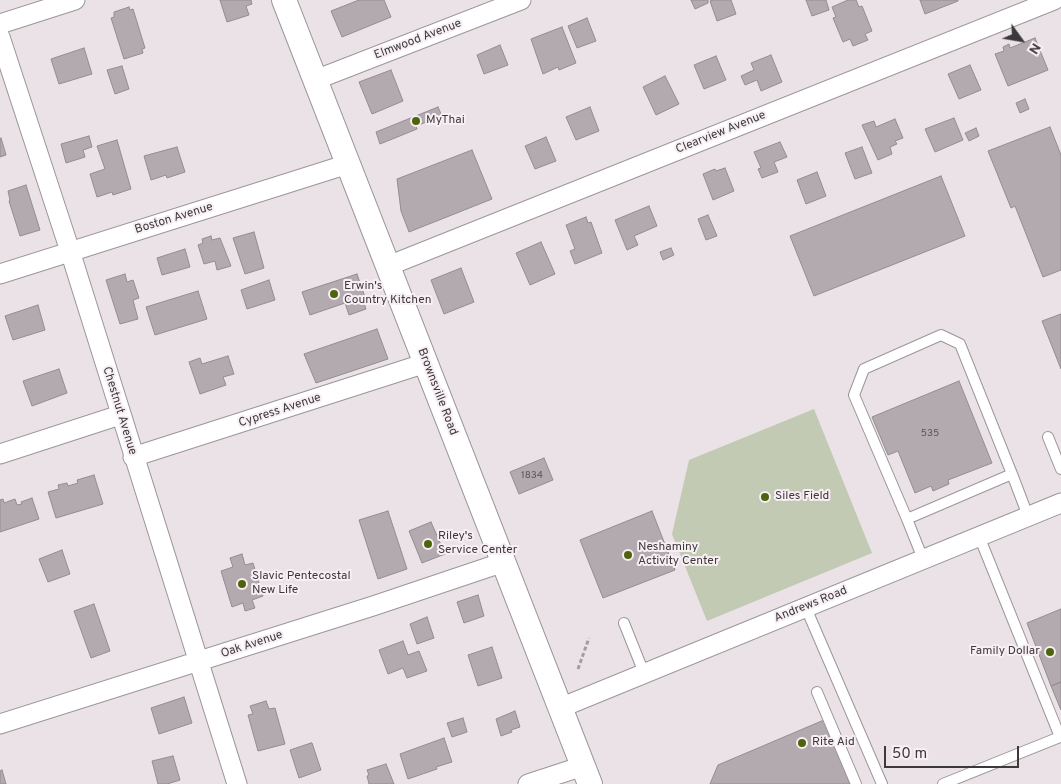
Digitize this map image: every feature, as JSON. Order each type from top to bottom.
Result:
[{"type":"street","points":[[0,24],[75,0]]},
{"type":"street","name":"Brownsville Road","points":[[284,0],[587,775]]},
{"type":"street","name":"Elmwood Avenue","points":[[315,80],[521,0]]},
{"type":"street","name":"Clearview Avenue","points":[[388,266],[1054,0]]},
{"type":"street","name":"Chestnut Avenue","points":[[0,37],[70,252],[237,784]]},
{"type":"street","name":"Boston Avenue","points":[[0,274],[348,164]]},
{"type":"street","name":"Cypress Avenue","points":[[133,457],[426,364]]},
{"type":"street","points":[[0,454],[120,415]]},
{"type":"street","name":"Andrews Road","points":[[560,708],[1061,503]]},
{"type":"street","name":"Oak Avenue","points":[[0,724],[198,662],[504,562]]},
{"type":"street","points":[[528,784],[587,775]]},
{"type":"lane","points":[[923,559],[854,395],[864,369],[941,335],[960,344],[1028,516]]},
{"type":"lane","points":[[1048,437],[1061,469]]},
{"type":"lane","points":[[906,519],[1012,474]]},
{"type":"lane","points":[[943,784],[1060,737],[979,536]]},
{"type":"lane","points":[[806,608],[882,784]]},
{"type":"lane","points":[[624,623],[644,674]]},
{"type":"lane","points":[[817,692],[856,784]]},
{"type":"path","points":[[578,669],[589,638]]},
{"type":"green space","name":"Siles Field","points":[[814,409],[872,553],[707,621],[672,534],[689,460]]},
{"type":"building","points":[[220,0],[251,0],[252,4],[246,6],[249,15],[227,22]]},
{"type":"building","points":[[359,0],[384,0],[391,17],[342,37],[331,11]]},
{"type":"building","points":[[691,0],[708,0],[708,3],[695,9]]},
{"type":"building","points":[[731,0],[736,14],[717,21],[710,1]]},
{"type":"building","points":[[806,0],[826,0],[829,10],[812,16]]},
{"type":"building","points":[[848,0],[856,0],[859,7],[862,6],[872,31],[865,34],[868,40],[853,46],[850,39],[843,42],[833,18],[836,17],[832,7]]},
{"type":"building","points":[[920,0],[958,0],[958,1],[925,14]]},
{"type":"building","points":[[129,7],[130,10],[133,9],[145,48],[142,49],[143,53],[124,59],[111,18],[114,17],[114,12]]},
{"type":"building","points":[[587,18],[596,41],[577,48],[568,26]]},
{"type":"building","points":[[562,27],[576,63],[559,70],[558,67],[543,74],[531,39]]},
{"type":"building","points":[[1035,38],[1048,70],[1008,86],[995,54],[1004,51],[1003,47],[1009,44],[1010,48]]},
{"type":"building","points":[[500,45],[508,65],[484,74],[477,55]]},
{"type":"building","points":[[84,48],[92,74],[59,84],[51,59]]},
{"type":"building","points":[[771,55],[782,82],[761,91],[757,80],[745,85],[741,76],[754,70],[751,63]]},
{"type":"building","points":[[716,56],[726,80],[704,89],[694,65]]},
{"type":"building","points":[[970,65],[981,90],[959,99],[948,74]]},
{"type":"building","points":[[122,66],[129,89],[115,94],[107,70]]},
{"type":"building","points":[[391,70],[403,101],[372,114],[359,82]]},
{"type":"building","points":[[665,76],[679,104],[656,115],[643,87]]},
{"type":"building","points":[[1025,99],[1029,109],[1020,113],[1016,103]]},
{"type":"building","name":"MyThai","points":[[438,107],[442,116],[416,126],[417,129],[380,144],[376,132]]},
{"type":"building","points":[[590,107],[599,131],[576,140],[566,117]]},
{"type":"building","points":[[954,118],[963,140],[935,152],[925,129]]},
{"type":"building","points":[[895,119],[903,138],[895,141],[897,144],[890,147],[892,154],[878,160],[862,125],[874,121],[876,127]]},
{"type":"building","points":[[1050,127],[1061,155],[1061,270],[1043,277],[1015,206],[1011,208],[988,151]]},
{"type":"building","points":[[976,128],[979,136],[969,141],[965,133]]},
{"type":"building","points":[[89,136],[92,147],[83,150],[85,157],[66,163],[61,144]]},
{"type":"building","points":[[546,137],[556,161],[535,169],[525,146]]},
{"type":"building","points":[[0,139],[6,155],[0,157]]},
{"type":"building","points":[[117,140],[131,189],[113,195],[112,192],[97,197],[90,174],[105,169],[97,146]]},
{"type":"building","points":[[780,142],[787,157],[774,162],[778,172],[762,178],[758,169],[761,168],[754,152]]},
{"type":"building","points":[[177,147],[185,172],[167,178],[166,175],[151,180],[144,156]]},
{"type":"building","points":[[862,147],[872,173],[855,179],[845,153]]},
{"type":"building","points":[[472,150],[492,199],[409,232],[401,211],[397,179]]},
{"type":"building","points":[[725,168],[734,191],[713,200],[703,174],[715,169],[716,171]]},
{"type":"building","points":[[817,172],[826,196],[806,204],[797,180]]},
{"type":"building","points":[[941,176],[965,236],[814,296],[790,236]]},
{"type":"building","points":[[26,185],[40,230],[20,236],[9,201],[8,191]]},
{"type":"building","points":[[649,206],[657,226],[634,236],[638,245],[627,250],[615,220]]},
{"type":"building","points":[[708,215],[717,236],[706,240],[698,219]]},
{"type":"building","points":[[586,217],[588,223],[591,222],[602,253],[575,264],[570,251],[575,249],[566,225]]},
{"type":"building","points":[[254,232],[264,268],[245,274],[233,238]]},
{"type":"building","points":[[211,236],[212,240],[220,238],[231,266],[217,270],[215,261],[204,264],[198,245],[203,243],[202,239]]},
{"type":"building","points":[[541,242],[555,274],[530,285],[516,253]]},
{"type":"building","points":[[671,248],[674,255],[663,260],[660,252]]},
{"type":"building","points":[[185,249],[190,267],[162,275],[157,258]]},
{"type":"building","points":[[461,268],[474,302],[444,314],[431,280]]},
{"type":"building","points":[[125,274],[127,282],[133,280],[139,298],[133,300],[138,319],[120,324],[106,280]]},
{"type":"building","name":"Erwin's Country Kitchen","points":[[357,274],[365,297],[362,297],[366,309],[349,315],[345,303],[310,315],[302,292]]},
{"type":"building","points":[[269,280],[275,300],[247,309],[241,290]]},
{"type":"building","points":[[198,291],[207,319],[155,335],[146,307]]},
{"type":"building","points":[[38,305],[45,330],[13,340],[5,316]]},
{"type":"building","points":[[1061,314],[1061,369],[1042,321]]},
{"type":"building","points":[[377,329],[388,359],[316,383],[304,354]]},
{"type":"building","points":[[228,356],[234,374],[223,377],[226,385],[200,394],[189,362],[200,358],[202,364]]},
{"type":"building","points":[[59,369],[67,393],[32,406],[23,381]]},
{"type":"building","points":[[959,381],[992,463],[948,480],[949,484],[933,491],[931,486],[915,493],[898,451],[888,455],[872,417]]},
{"type":"building","points":[[544,458],[553,480],[519,494],[510,472]]},
{"type":"building","points":[[94,475],[103,504],[56,518],[48,492],[59,489],[58,485],[67,483],[68,486],[78,483],[77,480]]},
{"type":"building","points":[[32,498],[39,519],[0,532],[0,500],[3,499],[4,503],[15,499],[17,505]]},
{"type":"building","points":[[388,511],[407,569],[378,579],[359,520]]},
{"type":"building","name":"Neshaminy Activity Center","points":[[652,511],[675,570],[603,598],[580,540]]},
{"type":"building","name":"Riley's Service Center","points":[[431,522],[445,554],[422,563],[409,531]]},
{"type":"building","points":[[62,550],[70,574],[48,582],[39,559]]},
{"type":"building","name":"Slavic Pentecostal New Life","points":[[242,554],[245,565],[253,563],[263,596],[252,600],[255,608],[245,611],[243,603],[232,607],[221,571],[233,567],[230,558]]},
{"type":"building","points":[[478,595],[484,616],[464,623],[457,602]]},
{"type":"building","points":[[94,604],[110,651],[91,658],[74,611]]},
{"type":"building","name":"Family Dollar","points":[[1061,609],[1061,682],[1051,686],[1027,623]]},
{"type":"building","points":[[427,617],[434,638],[417,644],[410,624]]},
{"type":"building","points":[[403,641],[408,655],[419,651],[427,671],[407,678],[403,668],[388,674],[379,650]]},
{"type":"building","points":[[492,647],[502,678],[478,686],[468,655]]},
{"type":"building","points":[[1061,682],[1061,710],[1051,686]]},
{"type":"building","points":[[184,697],[192,723],[159,734],[151,708]]},
{"type":"building","points":[[266,701],[269,709],[275,708],[285,744],[258,751],[248,715],[253,714],[250,706]]},
{"type":"building","points":[[515,711],[520,727],[501,736],[496,719]]},
{"type":"building","points":[[463,718],[467,732],[452,737],[447,723]]},
{"type":"building","name":"Rite Aid","points":[[824,720],[850,784],[710,784],[718,765]]},
{"type":"building","points":[[444,738],[452,762],[408,779],[400,754]]},
{"type":"building","points":[[312,743],[321,770],[299,778],[290,750]]},
{"type":"building","points":[[173,756],[180,780],[167,784],[158,784],[152,761]]},
{"type":"building","points":[[386,764],[394,784],[369,784],[367,770]]},
{"type":"building","points":[[2,770],[6,784],[0,784],[0,771]]},
{"type":"place","name":"MyThai","points":[[416,121]]},
{"type":"place","name":"Erwin's Country Kitchen","points":[[334,294]]},
{"type":"place","name":"Siles Field","points":[[765,497]]},
{"type":"place","name":"Riley's Service Center","points":[[428,544]]},
{"type":"place","name":"Neshaminy Activity Center","points":[[628,555]]},
{"type":"place","name":"Slavic Pentecostal New Life","points":[[242,584]]},
{"type":"place","name":"Family Dollar","points":[[1050,652]]},
{"type":"place","name":"Rite Aid","points":[[802,743]]}]
